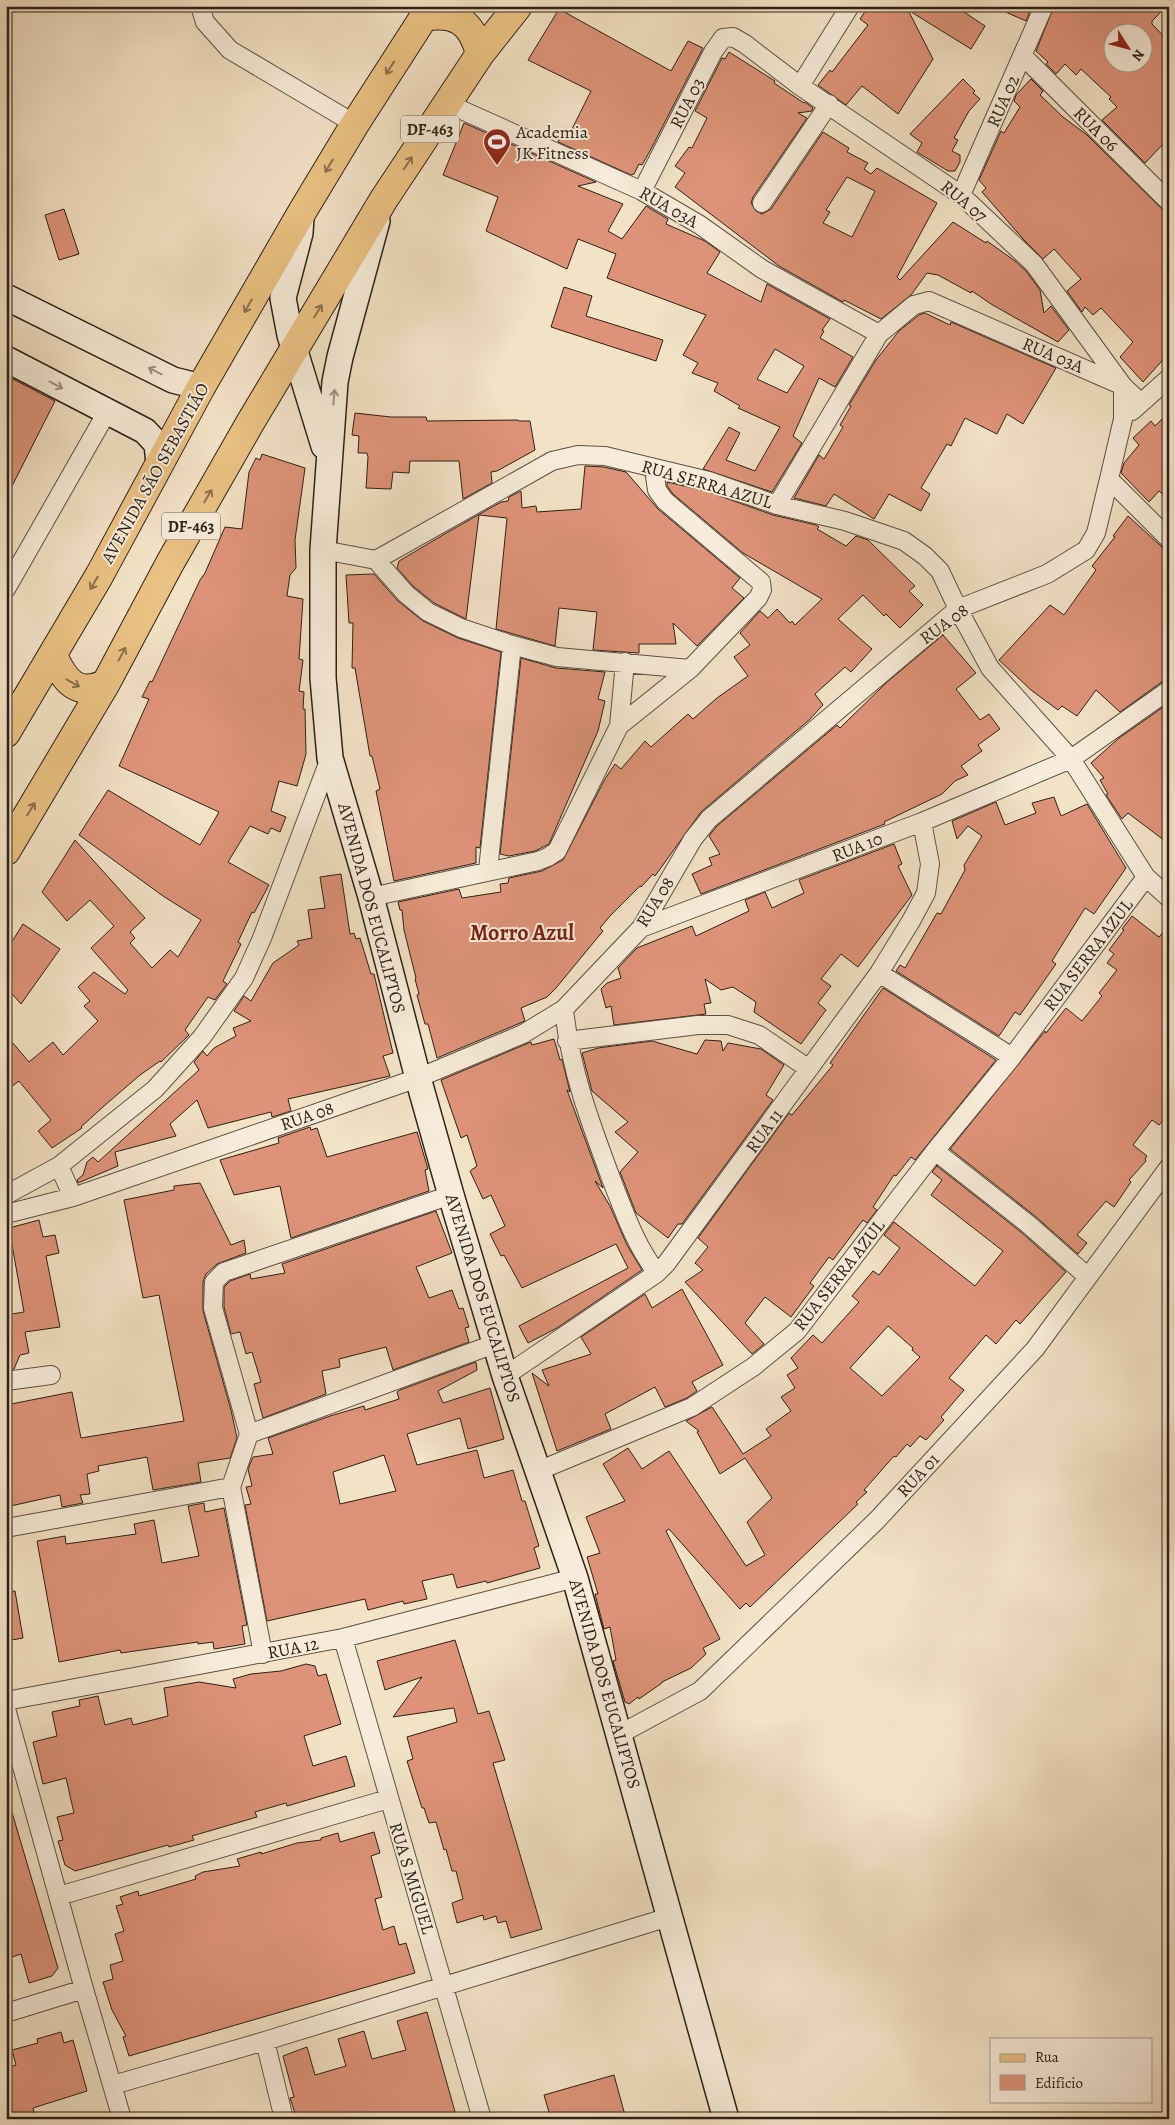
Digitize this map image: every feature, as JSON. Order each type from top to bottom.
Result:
[{"type":"main road","name":"DF-463","points":[[6,851],[106,683],[170,563],[250,423],[381,204],[446,103],[480,54],[518,6]]},
{"type":"main road","name":"AVENIDA SÃO SEBASTIÃO","points":[[6,733],[53,655],[201,387],[302,212],[354,124],[427,11]]},
{"type":"main road","points":[[427,11],[445,14],[463,22],[475,37],[480,54]]},
{"type":"main road","points":[[53,655],[66,679],[72,684],[84,689],[94,690],[106,683]]},
{"type":"street","points":[[200,6],[205,22],[230,50],[354,124]]},
{"type":"street","points":[[800,86],[850,6]]},
{"type":"street","name":"RUA 02","points":[[961,195],[1044,6]]},
{"type":"street","name":"RUA 03","points":[[642,191],[713,52],[723,38],[733,37],[746,44]]},
{"type":"street","name":"RUA 07","points":[[746,44],[800,86],[961,195],[1034,264],[1124,386],[1141,403]]},
{"type":"street","name":"RUA 06","points":[[1023,56],[1169,202]]},
{"type":"street","name":"RUA 03A","points":[[446,103],[642,191],[700,225],[762,269],[879,334]]},
{"type":"street","points":[[762,203],[829,104]]},
{"type":"street","points":[[329,463],[335,382],[340,357],[381,204]]},
{"type":"street","name":"AVENIDA SÃO SEBASTIÃO","points":[[302,212],[300,233],[283,298],[290,335],[329,463]]},
{"type":"street","points":[[6,297],[173,380],[201,387]]},
{"type":"street","name":"RUA 03A","points":[[777,505],[879,334],[914,305],[929,301],[1124,386]]},
{"type":"street","points":[[8,365],[107,412],[152,438],[157,444],[159,464]]},
{"type":"street","points":[[1123,419],[1169,378]]},
{"type":"street","name":"RUA 08","points":[[6,1214],[73,1197],[418,1078],[523,1034],[564,1009],[641,928],[693,839],[709,819],[819,724],[958,609],[1047,574],[1086,550],[1096,533],[1123,419],[1124,386]]},
{"type":"street","points":[[6,589],[107,412]]},
{"type":"street","name":"RUA SERRA AZUL","points":[[376,560],[552,462],[578,455],[605,456],[709,481],[777,505],[845,521],[904,541],[925,556],[940,571],[990,668],[1024,709],[1071,759]]},
{"type":"street","name":"AVENIDA DOS EUCALIPTOS","points":[[329,463],[323,550],[323,678],[330,758],[371,896],[418,1078],[451,1195],[506,1376],[576,1578],[726,2119]]},
{"type":"street","points":[[619,726],[690,669],[758,598],[762,590],[761,582],[665,501],[657,490],[654,469]]},
{"type":"street","points":[[1109,479],[1169,540]]},
{"type":"street","points":[[323,550],[376,560],[406,594],[428,612],[461,628],[512,645],[557,657],[690,669]]},
{"type":"street","points":[[488,870],[512,645]]},
{"type":"street","points":[[371,896],[538,861],[557,851],[619,726],[625,662]]},
{"type":"street","name":"RUA 10","points":[[641,928],[922,822],[1071,759],[1169,690]]},
{"type":"street","points":[[6,1195],[59,1166],[155,1089],[202,1037],[244,978],[262,938],[330,758]]},
{"type":"street","points":[[1071,759],[1146,877],[1169,898]]},
{"type":"street","name":"RUA 11","points":[[506,1376],[657,1273],[666,1264],[879,973],[926,893],[930,864],[922,822]]},
{"type":"street","name":"RUA SERRA AZUL","points":[[538,1470],[692,1407],[760,1361],[797,1331],[935,1151],[1012,1057],[1146,877]]},
{"type":"street","points":[[879,973],[1012,1057]]},
{"type":"street","points":[[564,1009],[567,1041],[586,1108],[632,1232],[646,1258],[657,1273]]},
{"type":"street","points":[[567,1041],[698,1025],[728,1025],[759,1035],[809,1069]]},
{"type":"street","points":[[935,1151],[1028,1224],[1088,1277]]},
{"type":"street","points":[[59,1166],[73,1197]]},
{"type":"street","name":"RUA 01","points":[[620,1734],[700,1692],[870,1526],[1035,1349],[1169,1168]]},
{"type":"street","points":[[263,1654],[231,1487],[249,1434],[214,1308],[212,1294],[214,1282],[224,1272],[451,1195]]},
{"type":"street","points":[[249,1434],[497,1343]]},
{"type":"street","points":[[6,1381],[51,1375]]},
{"type":"street","points":[[6,1528],[231,1487]]},
{"type":"street","name":"RUA 12","points":[[6,1701],[343,1638],[576,1578]]},
{"type":"street","name":"RUA S MIGUEL","points":[[343,1638],[482,2119]]},
{"type":"street","points":[[6,1709],[122,2119]]},
{"type":"street","points":[[60,1896],[388,1799]]},
{"type":"street","points":[[113,2085],[265,2041],[669,1918]]},
{"type":"street","points":[[6,2013],[84,1990]]},
{"type":"street","points":[[265,2041],[284,2119]]},
{"type":"building","points":[[869,6],[955,6],[985,26],[971,49],[908,10],[933,59],[898,114],[862,86],[846,105],[818,85],[830,70],[832,72],[868,25],[860,19]]},
{"type":"building","points":[[992,6],[1032,6],[1026,21]]},
{"type":"building","points":[[1054,6],[1167,6],[1152,22],[1102,22],[1102,72],[1152,72],[1152,24],[1169,42],[1169,138],[1145,163],[1102,120],[1117,107],[1109,99],[1111,97],[1081,69],[1076,75],[1065,64],[1056,74],[1046,64],[1048,62],[1036,51]]},
{"type":"building","points":[[559,9],[671,71],[688,41],[703,48],[651,149],[642,165],[639,164],[634,174],[631,175],[558,142],[565,128],[571,131],[591,91],[528,60]]},
{"type":"building","points":[[729,52],[813,108],[812,111],[798,113],[807,118],[753,197],[751,203],[756,211],[762,214],[771,209],[823,132],[849,148],[847,152],[868,163],[864,169],[871,174],[877,168],[937,203],[897,277],[900,280],[953,222],[986,243],[987,241],[1026,271],[1040,290],[1044,313],[1051,306],[1069,330],[1058,342],[972,291],[971,293],[938,275],[927,273],[911,295],[881,319],[844,300],[843,302],[779,266],[675,187],[685,173],[675,166],[689,147],[692,148],[707,118],[695,111],[722,58],[725,59]],"holes":[[[847,177],[875,191],[852,237],[823,223],[830,212],[826,210]]]},
{"type":"building","points":[[963,79],[980,99],[969,111],[954,138],[958,140],[952,151],[960,155],[960,162],[955,171],[948,171],[917,152],[922,143],[910,134]]},
{"type":"building","points":[[1031,79],[1043,91],[1040,95],[1063,117],[1087,135],[1169,216],[1169,353],[1143,382],[1120,357],[1133,342],[1101,308],[1093,315],[1085,307],[1082,312],[1067,291],[1081,279],[1054,249],[1043,259],[982,192],[986,188],[979,180],[1001,131],[1004,133],[1020,107],[1014,101],[1016,95]]},
{"type":"building","points":[[464,123],[596,182],[578,186],[623,204],[608,231],[622,239],[646,206],[668,219],[666,224],[705,241],[720,252],[707,273],[761,302],[767,284],[830,319],[822,330],[824,331],[820,338],[853,357],[835,387],[819,378],[793,436],[802,443],[772,492],[703,469],[729,427],[740,433],[726,460],[755,471],[780,427],[738,408],[740,406],[714,391],[718,383],[692,373],[698,363],[683,355],[706,315],[607,278],[616,254],[578,239],[567,269],[486,231],[498,197],[443,175]],"holes":[[[775,349],[804,366],[787,393],[757,379]]]},
{"type":"building","points":[[64,209],[79,254],[59,260],[45,215]]},
{"type":"building","points":[[564,287],[592,296],[586,316],[663,340],[656,361],[551,327]]},
{"type":"building","points":[[925,313],[950,325],[951,322],[1056,368],[1023,424],[1007,414],[997,434],[965,418],[951,446],[947,444],[921,488],[930,494],[921,511],[889,494],[874,519],[834,494],[826,506],[794,498],[819,455],[824,459],[843,427],[840,425],[851,406],[849,405],[876,360],[899,331],[919,315]]},
{"type":"building","points":[[13,379],[55,401],[6,498],[6,392]]},
{"type":"building","points":[[1169,412],[1169,500],[1159,491],[1149,502],[1121,473],[1124,463],[1139,445],[1133,438],[1151,421],[1155,426]]},
{"type":"building","points":[[355,413],[391,417],[426,417],[427,421],[530,421],[535,450],[497,471],[491,472],[492,483],[463,499],[459,461],[410,461],[409,473],[393,472],[391,489],[366,488],[368,457],[367,453],[358,453],[359,436],[352,435]]},
{"type":"building","points":[[262,454],[305,468],[295,540],[296,568],[290,575],[287,596],[303,599],[299,659],[303,660],[299,691],[304,692],[303,709],[305,709],[306,754],[297,786],[279,781],[271,811],[286,817],[280,832],[271,828],[268,834],[250,826],[228,862],[269,885],[254,913],[252,912],[238,942],[241,944],[223,981],[227,984],[215,1000],[208,997],[185,1030],[189,1035],[161,1062],[140,1075],[104,1106],[82,1128],[52,1148],[38,1131],[51,1120],[19,1081],[6,1091],[6,1035],[29,1062],[53,1042],[63,1055],[98,1021],[84,1006],[90,1001],[78,987],[94,972],[125,994],[128,990],[91,948],[114,926],[90,900],[67,921],[42,892],[75,840],[145,918],[130,932],[135,938],[130,943],[152,968],[170,950],[178,957],[201,920],[163,896],[79,835],[108,790],[200,845],[219,812],[119,766],[149,699],[142,697],[150,681],[152,682],[205,573],[225,527],[242,529],[249,472],[256,458],[260,460]]},
{"type":"building","points":[[585,466],[604,467],[626,472],[658,509],[740,578],[732,588],[744,598],[697,646],[673,623],[676,644],[639,644],[639,653],[593,650],[597,612],[559,608],[555,646],[496,629],[507,518],[479,515],[466,619],[434,603],[413,586],[397,568],[399,561],[501,502],[508,501],[509,497],[521,491],[522,508],[536,506],[537,512],[581,509]]},
{"type":"building","points":[[667,482],[706,491],[773,515],[816,525],[819,527],[817,529],[846,546],[856,536],[868,540],[915,586],[909,591],[923,605],[900,628],[886,614],[884,616],[863,595],[838,619],[872,649],[851,672],[845,667],[815,694],[823,705],[809,720],[701,812],[655,876],[653,874],[610,916],[600,928],[603,931],[556,988],[547,997],[521,1008],[525,1021],[437,1058],[428,1024],[425,1024],[417,995],[419,994],[416,978],[404,930],[402,910],[400,910],[398,902],[459,889],[462,898],[501,892],[500,884],[508,883],[509,878],[542,871],[563,860],[605,779],[615,764],[621,769],[645,741],[651,747],[688,714],[693,719],[717,698],[748,676],[734,657],[750,645],[740,633],[760,611],[768,618],[777,609],[790,623],[792,621],[795,625],[822,599],[743,553],[673,494],[667,486]]},
{"type":"building","points":[[1128,516],[1162,547],[1169,558],[1169,679],[1163,681],[1120,712],[1096,690],[1077,716],[1062,706],[1058,710],[1031,690],[999,660],[1050,605],[1064,615],[1096,570],[1092,566],[1115,537],[1113,536]]},
{"type":"building","points":[[374,574],[398,601],[423,621],[458,638],[501,652],[480,848],[476,847],[476,863],[394,881],[376,791],[380,789],[372,756],[370,756],[355,668],[352,668],[353,623],[349,623],[346,575]]},
{"type":"building","points":[[943,635],[976,673],[956,689],[980,720],[989,714],[1000,729],[978,745],[982,751],[961,766],[968,775],[955,781],[942,794],[884,822],[885,824],[701,894],[692,874],[712,865],[709,858],[720,854],[709,836],[717,826],[837,725],[840,728],[886,683]]},
{"type":"building","points":[[521,658],[556,668],[605,672],[598,699],[605,701],[598,731],[549,844],[535,851],[509,856],[500,854]]},
{"type":"building","points":[[1169,703],[1169,844],[1128,813],[1122,819],[1106,795],[1108,794],[1100,780],[1104,778],[1091,763],[1119,738]]},
{"type":"building","points":[[1054,797],[1061,816],[1087,804],[1126,868],[1094,914],[1085,908],[1052,961],[1056,964],[1020,1015],[1015,1012],[999,1036],[896,971],[900,965],[905,968],[937,913],[941,914],[965,870],[964,865],[982,836],[968,826],[957,839],[952,821],[996,802],[1005,825],[1036,813],[1032,803]]},
{"type":"building","points":[[894,844],[902,864],[898,866],[912,895],[858,967],[841,954],[821,979],[831,986],[818,1003],[826,1010],[801,1044],[754,1012],[756,1002],[733,987],[721,990],[705,979],[711,1003],[704,1004],[706,1014],[614,1025],[611,1006],[606,1008],[601,989],[607,983],[621,978],[618,968],[637,948],[692,926],[696,936],[749,911],[745,900],[765,892],[772,908],[804,893],[799,880]]},
{"type":"building","points":[[341,874],[350,934],[354,933],[356,939],[360,938],[371,974],[374,974],[393,1053],[383,1056],[390,1076],[288,1099],[291,1111],[272,1117],[271,1112],[208,1128],[197,1100],[170,1124],[176,1136],[115,1152],[118,1166],[78,1183],[77,1180],[83,1175],[87,1162],[93,1157],[98,1162],[199,1070],[194,1062],[203,1051],[207,1056],[214,1048],[236,1036],[233,1028],[251,1021],[234,1011],[244,996],[251,1001],[273,963],[299,945],[297,941],[312,938],[308,910],[325,908],[320,877]]},
{"type":"building","points":[[1132,916],[1159,937],[1169,925],[1169,1114],[1159,1125],[1152,1120],[1133,1145],[1147,1156],[1146,1161],[1129,1180],[1131,1182],[1114,1207],[1106,1201],[1077,1235],[1087,1243],[1078,1254],[1035,1216],[950,1149],[1045,1031],[1046,1033],[1066,1008],[1082,1021],[1102,996],[1099,993],[1117,970],[1107,963],[1114,954],[1109,950]]},
{"type":"building","points":[[23,924],[60,949],[21,1004],[6,987],[6,951]]},
{"type":"building","points":[[883,988],[996,1060],[915,1160],[911,1157],[896,1176],[894,1175],[873,1207],[877,1210],[867,1223],[863,1220],[833,1260],[829,1257],[810,1283],[814,1286],[791,1317],[765,1297],[745,1323],[764,1344],[752,1354],[685,1282],[703,1270],[695,1263],[708,1247],[698,1238],[789,1113],[792,1115],[833,1065],[830,1063]]},
{"type":"building","points":[[554,1039],[560,1060],[562,1059],[570,1092],[567,1090],[603,1188],[595,1181],[610,1206],[627,1245],[642,1270],[557,1328],[528,1343],[519,1326],[628,1268],[616,1244],[522,1288],[504,1255],[501,1256],[490,1234],[505,1226],[491,1195],[483,1199],[470,1171],[477,1166],[467,1135],[461,1138],[441,1080],[531,1042],[532,1045]]},
{"type":"building","points":[[705,1040],[721,1041],[723,1051],[728,1043],[761,1049],[784,1065],[766,1095],[773,1100],[682,1224],[678,1224],[668,1238],[636,1213],[620,1172],[638,1152],[615,1132],[628,1122],[592,1091],[582,1053],[598,1048],[652,1041],[697,1054]]},
{"type":"building","points":[[310,1127],[311,1130],[317,1128],[327,1157],[417,1132],[428,1169],[425,1170],[429,1191],[291,1238],[280,1186],[234,1195],[220,1160],[279,1143],[278,1138]]},
{"type":"building","points":[[937,1166],[1021,1232],[1066,1272],[1020,1324],[1016,1320],[996,1344],[986,1335],[949,1378],[964,1390],[941,1417],[944,1420],[926,1440],[920,1436],[910,1447],[907,1444],[896,1457],[894,1456],[864,1490],[867,1492],[856,1502],[858,1504],[750,1607],[746,1603],[740,1609],[669,1529],[666,1531],[720,1639],[703,1648],[706,1654],[691,1668],[662,1682],[639,1699],[638,1697],[629,1704],[625,1702],[613,1661],[616,1660],[610,1627],[604,1629],[595,1594],[598,1594],[587,1557],[600,1553],[586,1517],[625,1501],[603,1464],[628,1448],[642,1469],[669,1451],[746,1566],[765,1555],[747,1522],[772,1498],[745,1458],[720,1474],[697,1432],[699,1431],[686,1421],[712,1407],[743,1454],[771,1436],[766,1429],[791,1411],[781,1397],[795,1388],[787,1375],[798,1368],[791,1358],[813,1335],[822,1343],[859,1302],[852,1296],[873,1271],[879,1275],[900,1248],[884,1235],[894,1222],[975,1286],[1003,1251],[931,1195],[942,1180],[932,1172]],"holes":[[[888,1326],[913,1348],[912,1350],[920,1357],[882,1396],[850,1368]]]},
{"type":"building","points":[[200,1183],[231,1245],[244,1240],[246,1253],[217,1264],[206,1274],[203,1282],[203,1311],[237,1438],[230,1458],[198,1463],[201,1482],[153,1490],[147,1457],[98,1466],[99,1471],[87,1474],[90,1494],[80,1495],[83,1503],[62,1507],[60,1495],[6,1507],[6,1405],[72,1392],[81,1438],[184,1421],[159,1295],[143,1298],[124,1200],[174,1190],[174,1186]]},
{"type":"building","points":[[436,1211],[452,1253],[416,1267],[429,1298],[452,1290],[459,1309],[463,1308],[469,1327],[465,1328],[469,1342],[393,1370],[386,1347],[339,1359],[340,1367],[322,1371],[326,1394],[263,1418],[254,1384],[261,1382],[252,1352],[246,1354],[240,1332],[231,1334],[224,1307],[224,1287],[230,1281],[250,1274],[251,1279],[285,1273],[282,1264]]},
{"type":"building","points":[[39,1220],[43,1237],[55,1235],[59,1253],[46,1256],[60,1327],[25,1332],[29,1353],[20,1355],[14,1369],[6,1370],[6,1315],[24,1312],[9,1228]]},
{"type":"building","points":[[682,1289],[723,1365],[692,1382],[697,1391],[687,1398],[665,1407],[655,1387],[605,1414],[611,1429],[557,1451],[532,1373],[549,1386],[542,1370],[591,1354],[581,1337],[645,1294],[652,1308]]},
{"type":"building","points":[[476,1362],[477,1370],[438,1391],[443,1403],[490,1388],[504,1439],[468,1449],[460,1418],[407,1434],[417,1465],[477,1450],[484,1478],[513,1470],[522,1501],[525,1501],[539,1546],[534,1548],[540,1568],[487,1583],[486,1581],[457,1588],[453,1574],[422,1581],[427,1599],[404,1604],[403,1601],[368,1610],[365,1599],[267,1621],[245,1505],[251,1504],[246,1487],[252,1486],[248,1469],[253,1457],[273,1454],[268,1438],[330,1416],[364,1406],[365,1410],[399,1399],[397,1392]],"holes":[[[384,1455],[396,1491],[340,1504],[333,1472]]]},
{"type":"building","points":[[204,1503],[205,1512],[224,1508],[247,1625],[242,1626],[245,1644],[214,1649],[213,1642],[198,1644],[198,1642],[121,1653],[120,1650],[59,1662],[37,1541],[65,1536],[66,1544],[136,1534],[134,1524],[154,1520],[162,1563],[199,1556],[188,1506]]},
{"type":"building","points":[[15,1591],[23,1638],[6,1641],[6,1592]]},
{"type":"building","points":[[455,1640],[478,1714],[489,1711],[505,1760],[493,1763],[542,1929],[511,1938],[506,1921],[498,1923],[496,1916],[484,1920],[483,1915],[457,1923],[452,1903],[463,1899],[456,1871],[452,1871],[436,1822],[429,1823],[424,1808],[422,1808],[407,1761],[413,1759],[407,1737],[457,1722],[454,1708],[393,1717],[422,1677],[385,1690],[377,1661]]},
{"type":"building","points":[[306,1664],[315,1666],[318,1676],[326,1674],[341,1724],[304,1736],[313,1766],[346,1756],[355,1786],[287,1806],[286,1803],[255,1812],[257,1817],[192,1836],[194,1840],[169,1847],[168,1845],[75,1871],[65,1865],[58,1841],[63,1840],[57,1817],[74,1813],[66,1778],[43,1784],[33,1742],[57,1736],[52,1712],[80,1706],[79,1700],[98,1696],[105,1725],[131,1718],[133,1725],[168,1716],[164,1688],[199,1682],[236,1688],[233,1679],[251,1674],[281,1671]]},
{"type":"building","points":[[11,1809],[58,1968],[52,1976],[29,1983],[21,1954],[6,1959],[6,1810]]},
{"type":"building","points":[[374,1832],[380,1853],[371,1856],[382,1897],[375,1899],[383,1930],[394,1926],[399,1945],[406,1943],[415,1973],[129,2056],[123,2037],[126,2036],[112,2010],[103,1982],[113,1979],[110,1965],[123,1961],[115,1934],[124,1931],[116,1906],[123,1904],[120,1897],[138,1891],[139,1896],[196,1879],[195,1876],[203,1872],[240,1866],[237,1859],[261,1852],[261,1854],[297,1843],[321,1840],[321,1838],[338,1833],[340,1842]]},
{"type":"building","points":[[427,2012],[457,2119],[297,2119],[290,2098],[294,2097],[283,2056],[307,2047],[315,2075],[346,2066],[338,2039],[364,2031],[372,2059],[406,2050],[397,2021]]},
{"type":"building","points":[[61,2032],[64,2043],[73,2040],[87,2091],[33,2108],[36,2119],[6,2119],[6,2068],[16,2065],[12,2050],[38,2043],[37,2039]]},
{"type":"building","points":[[614,2075],[626,2119],[551,2119],[544,2095]]},
{"type":"place","name":"Academia JK Fitness","points":[[497,166]]},
{"type":"district","name":"Morro Azul","points":[[522,932]]}]
